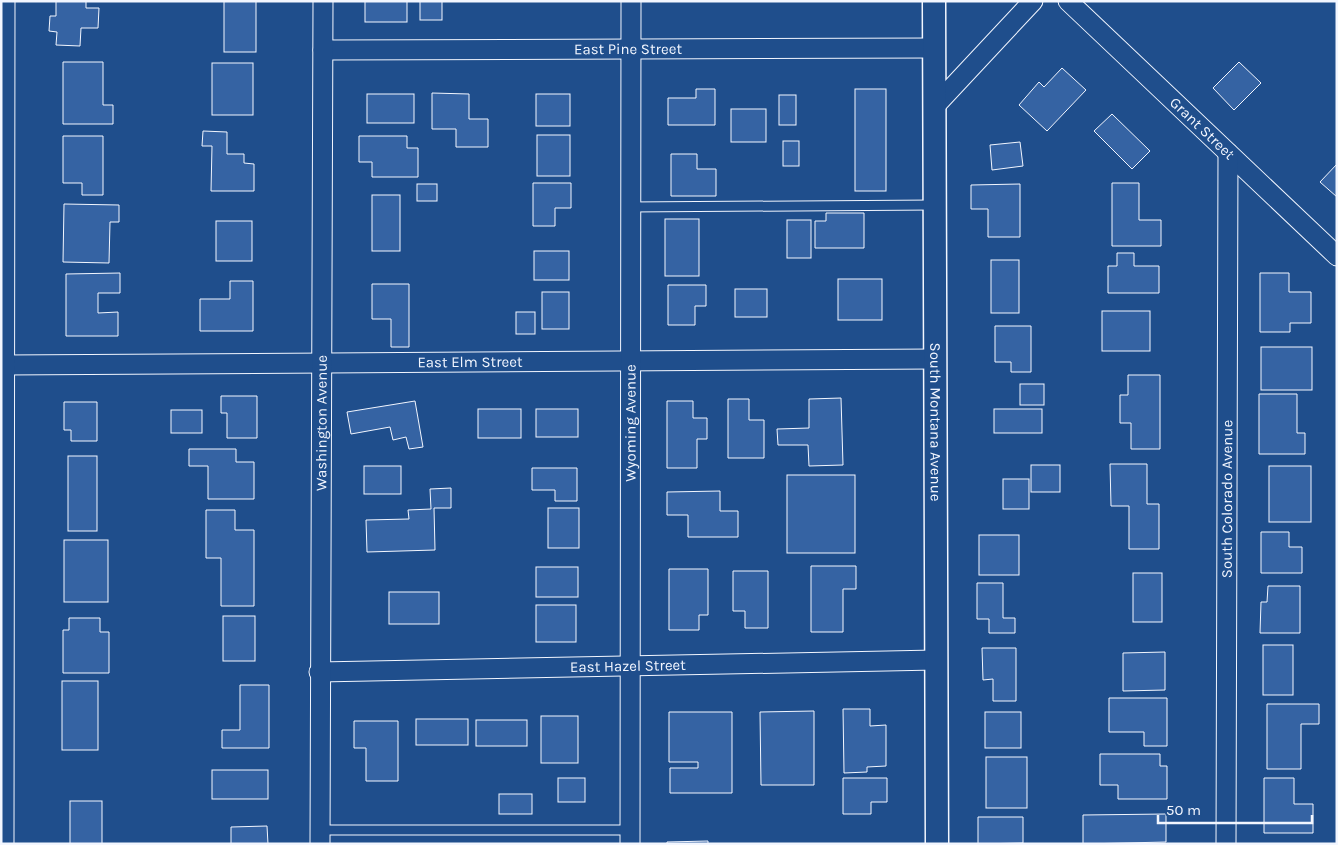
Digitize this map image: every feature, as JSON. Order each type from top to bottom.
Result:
[{"type":"street","points":[[4,844],[5,1]]},
{"type":"street","name":"Washington Avenue","points":[[320,837],[319,672],[323,1]]},
{"type":"street","name":"Wyoming Avenue","points":[[630,1],[630,837]]},
{"type":"street","name":"South Montana Avenue","points":[[934,1],[937,844]]},
{"type":"street","points":[[934,107],[1033,1]]},
{"type":"street","name":"Grant Street","points":[[1068,1],[1337,256]]},
{"type":"street","name":"East Pine Street","points":[[323,50],[934,48]]},
{"type":"street","name":"South Colorado Avenue","points":[[1226,844],[1228,153]]},
{"type":"street","name":"East Elm Street","points":[[5,365],[935,360]]},
{"type":"street","name":"East Hazel Street","points":[[319,672],[936,660]]},
{"type":"lane","points":[[630,208],[934,205]]},
{"type":"lane","points":[[320,837],[630,837]]},
{"type":"building","points":[[56,1],[86,1],[86,8],[99,8],[98,28],[81,28],[80,46],[56,45],[57,32],[49,31],[50,16],[56,16]]},
{"type":"building","points":[[224,1],[256,1],[256,52],[224,52]]},
{"type":"building","points":[[365,1],[407,1],[407,22],[365,22]]},
{"type":"building","points":[[420,1],[442,1],[442,20],[420,20]]},
{"type":"building","points":[[63,62],[103,62],[103,105],[113,105],[113,124],[63,124]]},
{"type":"building","points":[[1239,62],[1261,83],[1234,110],[1213,88]]},
{"type":"building","points":[[212,63],[253,63],[253,115],[212,115]]},
{"type":"building","points":[[1062,68],[1086,90],[1047,131],[1019,105],[1039,82],[1044,87]]},
{"type":"building","points":[[696,89],[715,89],[715,125],[668,125],[668,98],[696,98]]},
{"type":"building","points":[[855,89],[886,89],[886,191],[855,191]]},
{"type":"building","points":[[432,93],[469,94],[469,119],[488,119],[488,147],[456,147],[456,129],[432,129]]},
{"type":"building","points":[[367,94],[414,94],[414,123],[367,123]]},
{"type":"building","points":[[536,94],[570,94],[570,126],[536,126]]},
{"type":"building","points":[[779,95],[796,95],[796,125],[779,125]]},
{"type":"building","points":[[731,109],[766,109],[766,142],[731,142]]},
{"type":"building","points":[[1112,114],[1150,151],[1132,169],[1094,131]]},
{"type":"building","points":[[203,131],[227,132],[227,154],[244,154],[244,163],[254,164],[254,191],[211,191],[212,146],[202,146]]},
{"type":"building","points":[[537,135],[570,135],[570,176],[537,176]]},
{"type":"building","points":[[63,136],[103,136],[103,195],[82,195],[82,183],[63,183]]},
{"type":"building","points":[[359,136],[407,136],[407,148],[418,148],[418,177],[372,177],[372,162],[359,162]]},
{"type":"building","points":[[783,141],[799,141],[799,166],[783,166]]},
{"type":"building","points":[[1020,142],[1023,166],[992,170],[990,145]]},
{"type":"building","points":[[671,154],[697,154],[697,169],[716,169],[716,196],[671,196]]},
{"type":"building","points":[[1337,164],[1337,197],[1320,182]]},
{"type":"building","points":[[533,183],[571,183],[571,208],[555,208],[555,226],[533,226]]},
{"type":"building","points":[[1112,183],[1139,183],[1139,220],[1161,220],[1161,246],[1112,246]]},
{"type":"building","points":[[417,184],[437,184],[437,201],[417,201]]},
{"type":"building","points":[[1020,184],[1020,237],[988,237],[988,209],[971,209],[971,185]]},
{"type":"building","points":[[372,195],[400,195],[400,251],[372,251]]},
{"type":"building","points":[[64,204],[119,205],[119,222],[110,222],[109,263],[63,262]]},
{"type":"building","points":[[826,213],[864,213],[864,248],[815,248],[815,221],[826,221]]},
{"type":"building","points":[[665,219],[699,219],[699,276],[665,276]]},
{"type":"building","points":[[787,220],[811,220],[811,258],[787,258]]},
{"type":"building","points":[[216,221],[252,221],[252,261],[216,261]]},
{"type":"building","points":[[534,251],[569,251],[569,280],[534,280]]},
{"type":"building","points":[[1117,253],[1134,253],[1134,266],[1159,266],[1159,293],[1108,293],[1108,266],[1117,266]]},
{"type":"building","points":[[991,260],[1019,260],[1019,313],[991,313]]},
{"type":"building","points":[[120,273],[120,293],[98,293],[98,313],[118,312],[118,336],[66,336],[66,274]]},
{"type":"building","points":[[1260,273],[1289,273],[1289,292],[1311,292],[1311,323],[1290,323],[1290,332],[1260,332]]},
{"type":"building","points":[[838,279],[882,279],[882,320],[838,320]]},
{"type":"building","points":[[230,281],[253,281],[253,331],[200,331],[200,299],[230,299]]},
{"type":"building","points":[[372,284],[409,284],[409,347],[391,347],[391,319],[372,319]]},
{"type":"building","points":[[668,285],[706,285],[706,306],[695,306],[695,325],[668,325]]},
{"type":"building","points":[[735,289],[767,289],[767,317],[735,317]]},
{"type":"building","points":[[542,292],[569,292],[569,329],[542,329]]},
{"type":"building","points":[[1102,311],[1150,311],[1150,351],[1102,351]]},
{"type":"building","points":[[516,312],[535,312],[535,334],[516,334]]},
{"type":"building","points":[[995,326],[1031,326],[1031,372],[1011,372],[1011,362],[995,362]]},
{"type":"building","points":[[1261,347],[1312,347],[1312,390],[1261,390]]},
{"type":"building","points":[[1128,375],[1160,375],[1160,449],[1131,449],[1131,423],[1120,423],[1120,395],[1128,395]]},
{"type":"building","points":[[1020,384],[1044,384],[1044,405],[1020,405]]},
{"type":"building","points":[[1259,394],[1297,394],[1297,433],[1305,433],[1305,454],[1259,454]]},
{"type":"building","points":[[221,396],[257,396],[257,438],[227,438],[227,413],[221,413]]},
{"type":"building","points":[[841,398],[843,465],[809,466],[808,445],[778,445],[777,429],[809,428],[809,399]]},
{"type":"building","points":[[728,399],[749,399],[749,420],[764,420],[764,458],[728,458]]},
{"type":"building","points":[[415,401],[423,447],[409,449],[406,437],[393,440],[390,427],[351,434],[347,412]]},
{"type":"building","points":[[667,401],[693,401],[693,418],[707,418],[707,439],[697,439],[697,468],[667,468]]},
{"type":"building","points":[[64,402],[97,402],[97,441],[71,441],[71,430],[64,430]]},
{"type":"building","points":[[478,409],[521,409],[521,438],[478,438]]},
{"type":"building","points":[[536,409],[578,409],[578,437],[536,437]]},
{"type":"building","points":[[994,409],[1042,409],[1042,433],[994,433]]},
{"type":"building","points":[[171,410],[202,410],[202,433],[171,433]]},
{"type":"building","points":[[189,449],[236,449],[236,462],[254,462],[254,499],[208,499],[208,466],[189,466]]},
{"type":"building","points":[[68,456],[97,456],[97,531],[68,531]]},
{"type":"building","points":[[1110,464],[1147,464],[1147,504],[1159,504],[1159,549],[1129,549],[1129,506],[1111,506]]},
{"type":"building","points":[[1031,465],[1060,465],[1060,492],[1031,492]]},
{"type":"building","points":[[364,466],[401,466],[401,494],[364,494]]},
{"type":"building","points":[[1269,466],[1311,466],[1311,522],[1269,522]]},
{"type":"building","points":[[532,468],[577,468],[577,501],[555,501],[555,490],[532,490]]},
{"type":"building","points":[[787,475],[855,475],[855,553],[787,553]]},
{"type":"building","points":[[1003,479],[1029,479],[1029,509],[1003,509]]},
{"type":"building","points":[[451,488],[451,508],[434,508],[435,550],[367,552],[366,520],[409,519],[408,510],[431,509],[430,489]]},
{"type":"building","points":[[720,491],[720,511],[738,511],[738,537],[688,537],[688,515],[667,515],[667,492]]},
{"type":"building","points":[[548,508],[579,508],[579,548],[548,548]]},
{"type":"building","points":[[206,510],[235,510],[235,530],[254,530],[254,606],[221,606],[221,558],[206,558]]},
{"type":"building","points":[[1261,532],[1289,532],[1289,547],[1302,547],[1302,573],[1261,573]]},
{"type":"building","points":[[979,535],[1019,535],[1019,575],[979,575]]},
{"type":"building","points":[[64,540],[108,540],[108,602],[64,602]]},
{"type":"building","points":[[811,566],[856,566],[856,589],[843,589],[843,632],[811,632]]},
{"type":"building","points":[[536,567],[578,567],[578,597],[536,597]]},
{"type":"building","points":[[669,569],[708,569],[708,615],[699,615],[699,630],[669,630]]},
{"type":"building","points":[[733,571],[768,571],[768,628],[745,628],[745,611],[733,611]]},
{"type":"building","points":[[1133,573],[1162,573],[1162,622],[1133,622]]},
{"type":"building","points":[[977,583],[1003,583],[1003,618],[1015,618],[1015,633],[989,633],[989,619],[977,619]]},
{"type":"building","points":[[1268,586],[1300,586],[1300,633],[1260,633],[1261,602],[1267,602]]},
{"type":"building","points":[[389,592],[439,592],[439,624],[389,624]]},
{"type":"building","points":[[536,605],[576,605],[576,642],[536,642]]},
{"type":"building","points":[[223,616],[255,616],[255,661],[223,661]]},
{"type":"building","points":[[69,618],[100,618],[100,632],[109,632],[109,673],[63,673],[63,630],[69,630]]},
{"type":"building","points":[[1263,645],[1293,645],[1293,695],[1263,695]]},
{"type":"building","points":[[982,648],[1016,648],[1016,701],[993,701],[993,679],[983,680]]},
{"type":"building","points":[[1165,652],[1165,690],[1123,691],[1123,653]]},
{"type":"building","points":[[62,681],[98,681],[98,750],[62,750]]},
{"type":"building","points":[[240,685],[269,685],[269,748],[222,748],[222,730],[240,730]]},
{"type":"building","points":[[1109,698],[1167,698],[1167,746],[1144,746],[1144,732],[1109,732]]},
{"type":"building","points":[[1267,704],[1319,704],[1319,724],[1301,724],[1301,769],[1267,769]]},
{"type":"building","points":[[843,709],[870,709],[870,726],[886,725],[886,766],[867,767],[867,772],[844,773]]},
{"type":"building","points":[[814,711],[814,785],[761,785],[760,712]]},
{"type":"building","points":[[669,712],[732,712],[732,793],[670,793],[670,768],[698,768],[698,762],[669,762]]},
{"type":"building","points":[[985,712],[1021,712],[1021,748],[985,748]]},
{"type":"building","points":[[541,716],[578,716],[578,763],[541,763]]},
{"type":"building","points":[[416,719],[468,719],[468,745],[416,745]]},
{"type":"building","points":[[476,720],[527,720],[527,746],[476,746]]},
{"type":"building","points":[[354,721],[398,721],[398,781],[366,781],[366,748],[354,748]]},
{"type":"building","points":[[1100,754],[1160,754],[1160,766],[1167,766],[1167,799],[1118,799],[1118,785],[1100,785]]},
{"type":"building","points":[[986,757],[1027,757],[1027,808],[986,808]]},
{"type":"building","points":[[212,770],[268,770],[268,799],[212,799]]},
{"type":"building","points":[[558,778],[585,778],[585,802],[558,802]]},
{"type":"building","points":[[843,778],[887,778],[887,802],[871,802],[871,814],[843,814]]},
{"type":"building","points":[[1264,778],[1294,778],[1294,804],[1313,804],[1313,833],[1264,833]]},
{"type":"building","points":[[499,794],[532,794],[532,814],[499,814]]},
{"type":"building","points":[[70,801],[102,801],[102,844],[70,844]]},
{"type":"building","points":[[1166,814],[1166,842],[1083,844],[1083,815]]},
{"type":"building","points":[[978,817],[1023,817],[1023,843],[978,844]]},
{"type":"building","points":[[267,826],[268,844],[231,844],[231,827]]},
{"type":"building","points":[[708,841],[708,844],[667,844],[667,842]]}]
